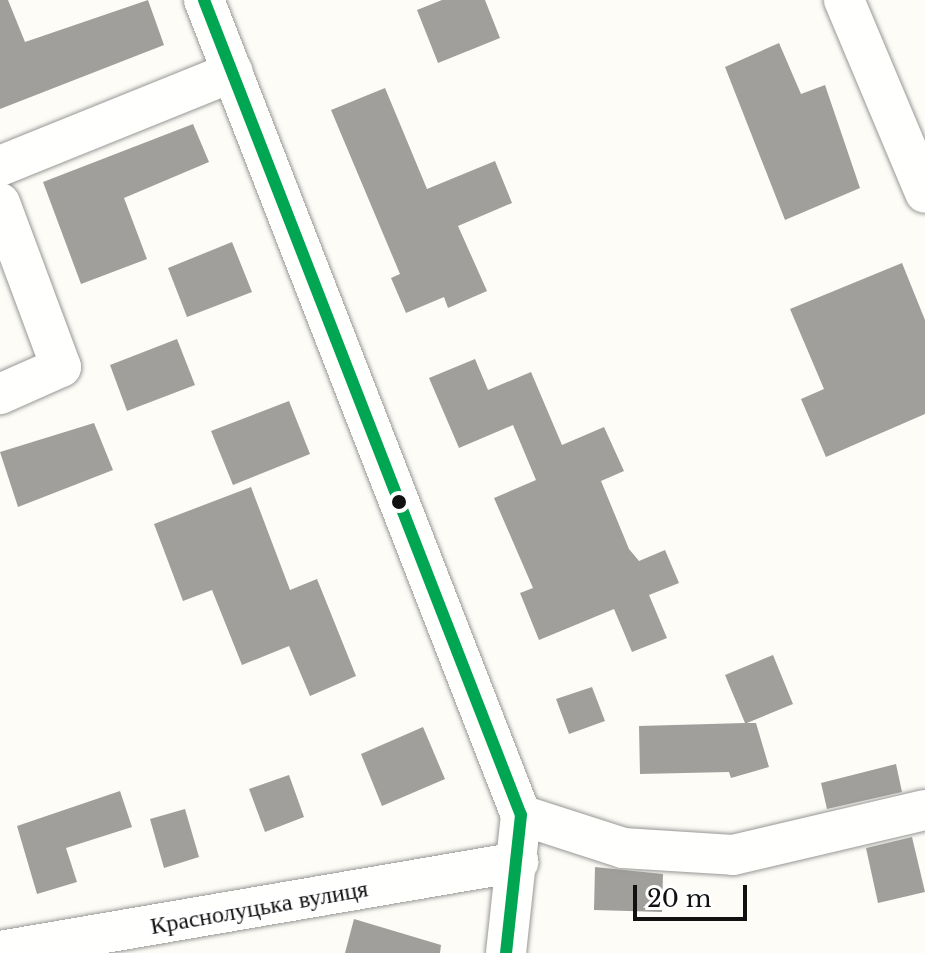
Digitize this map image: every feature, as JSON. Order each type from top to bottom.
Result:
[{"type":"street","points":[[204,0],[521,815],[506,953]]},
{"type":"street","points":[[844,0],[925,193]]},
{"type":"street","points":[[0,166],[233,72]]},
{"type":"street","points":[[0,203],[61,367],[0,394]]},
{"type":"street","points":[[521,815],[623,848],[733,855],[925,810]]},
{"type":"street","name":"Краснолуцька вулиця","points":[[0,951],[518,862]]},
{"type":"building","points":[[0,0],[8,0],[25,42],[148,0],[164,45],[0,109]]},
{"type":"building","points":[[442,0],[485,0],[500,38],[438,63],[417,10]]},
{"type":"building","points":[[779,43],[801,94],[825,85],[860,188],[785,220],[725,67]]},
{"type":"building","points":[[385,88],[427,189],[495,161],[512,203],[458,226],[487,291],[448,308],[444,297],[406,313],[391,278],[400,274],[331,110]]},
{"type":"building","points":[[193,124],[209,162],[124,198],[147,259],[81,284],[43,182]]},
{"type":"building","points":[[232,242],[252,292],[187,317],[168,268]]},
{"type":"building","points":[[902,263],[925,320],[925,414],[826,457],[801,399],[824,389],[790,309]]},
{"type":"building","points":[[177,339],[195,385],[127,411],[110,365]]},
{"type":"building","points":[[475,359],[488,390],[531,372],[562,445],[604,427],[624,471],[601,481],[629,549],[639,561],[665,550],[679,583],[649,595],[667,638],[632,652],[614,609],[539,640],[520,593],[533,588],[494,498],[536,480],[513,425],[459,448],[429,378]]},
{"type":"building","points":[[289,401],[310,454],[233,485],[211,431]]},
{"type":"building","points":[[94,423],[113,470],[18,507],[0,452]]},
{"type":"building","points":[[251,487],[290,590],[317,579],[356,676],[310,696],[289,646],[242,665],[212,590],[183,601],[154,524]]},
{"type":"building","points":[[773,655],[793,704],[747,723],[756,723],[769,767],[731,778],[729,772],[640,774],[639,726],[745,723],[725,675]]},
{"type":"building","points":[[592,687],[605,721],[569,734],[556,699]]},
{"type":"building","points":[[423,727],[445,779],[382,806],[361,754]]},
{"type":"building","points":[[896,764],[902,792],[827,809],[821,783]]},
{"type":"building","points":[[289,775],[304,817],[265,832],[249,789]]},
{"type":"building","points":[[120,791],[132,827],[66,848],[77,882],[37,894],[17,826]]},
{"type":"building","points":[[185,809],[199,857],[164,868],[150,819]]},
{"type":"building","points":[[912,837],[925,892],[878,903],[866,848]]},
{"type":"building","points":[[595,867],[663,874],[662,912],[594,910]]},
{"type":"building","points":[[354,919],[441,945],[440,953],[345,953]]},
{"type":"transit line","points":[[204,0],[521,815],[506,953]]}]
